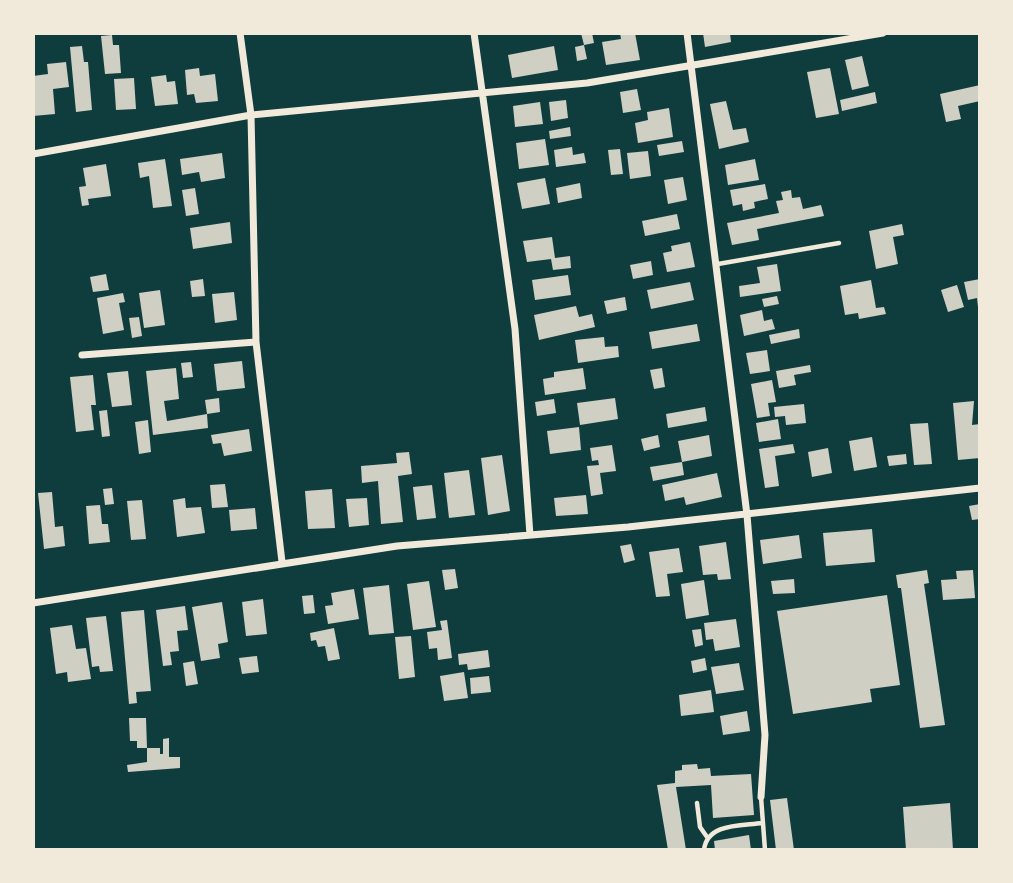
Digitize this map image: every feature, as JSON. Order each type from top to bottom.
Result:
[{"type":"street","points":[[240,33],[251,115],[256,342],[282,562]]},
{"type":"street","points":[[474,33],[515,329],[530,535]]},
{"type":"street","points":[[687,33],[718,264],[747,515],[765,734],[761,797]]},
{"type":"street","points":[[33,154],[251,115],[587,83],[883,33]]},
{"type":"street","points":[[82,355],[256,342]]},
{"type":"street","points":[[33,603],[397,546],[747,515],[980,488]]},
{"type":"lane","points":[[718,264],[839,243]]},
{"type":"lane","points":[[761,797],[765,850]]},
{"type":"lane","points":[[697,803],[701,827],[707,837]]},
{"type":"lane","points":[[705,850],[707,837],[714,830],[762,823]]},
{"type":"building","points":[[581,33],[592,33],[594,43],[584,45]]},
{"type":"building","points":[[620,33],[635,33],[640,60],[606,65],[602,42],[621,39]]},
{"type":"building","points":[[703,33],[730,33],[731,42],[705,47]]},
{"type":"building","points":[[112,35],[113,45],[119,45],[121,73],[105,74],[101,36]]},
{"type":"building","points":[[584,45],[587,59],[577,61],[575,47]]},
{"type":"building","points":[[82,46],[84,62],[88,62],[92,110],[76,112],[70,47]]},
{"type":"building","points":[[554,46],[558,70],[512,78],[508,55]]},
{"type":"building","points":[[862,56],[869,86],[852,90],[845,60]]},
{"type":"building","points":[[66,62],[69,87],[53,89],[55,114],[33,116],[33,76],[48,74],[47,64]]},
{"type":"building","points":[[199,68],[200,76],[215,74],[218,101],[196,103],[194,94],[187,95],[185,70]]},
{"type":"building","points":[[830,68],[839,114],[816,118],[807,72]]},
{"type":"building","points":[[166,75],[167,82],[175,81],[178,104],[155,106],[151,77]]},
{"type":"building","points":[[134,78],[136,109],[116,110],[114,79]]},
{"type":"building","points":[[980,85],[980,101],[958,106],[961,119],[946,122],[940,94]]},
{"type":"building","points":[[637,89],[641,110],[623,113],[620,92]]},
{"type":"building","points":[[875,92],[877,103],[842,111],[840,100]]},
{"type":"building","points":[[566,100],[568,118],[551,121],[549,102]]},
{"type":"building","points":[[726,101],[733,130],[746,128],[749,142],[719,149],[710,104]]},
{"type":"building","points":[[540,102],[543,124],[515,127],[513,106]]},
{"type":"building","points":[[669,108],[673,137],[638,143],[635,123],[648,120],[647,112]]},
{"type":"building","points":[[570,127],[571,136],[550,139],[549,131]]},
{"type":"building","points":[[545,139],[549,165],[519,169],[516,143]]},
{"type":"building","points":[[682,141],[684,152],[659,156],[657,145]]},
{"type":"building","points":[[572,147],[573,155],[584,153],[586,163],[556,167],[554,150]]},
{"type":"building","points":[[620,149],[623,174],[611,175],[608,150]]},
{"type":"building","points":[[648,151],[651,176],[630,179],[627,153]]},
{"type":"building","points":[[222,153],[225,178],[201,182],[199,172],[182,175],[180,159]]},
{"type":"building","points":[[165,159],[172,206],[153,208],[149,176],[140,178],[138,163]]},
{"type":"building","points":[[755,159],[759,180],[728,185],[725,165]]},
{"type":"building","points":[[106,164],[111,196],[88,199],[89,205],[82,206],[79,187],[86,186],[83,168]]},
{"type":"building","points":[[683,177],[687,200],[668,204],[664,180]]},
{"type":"building","points":[[545,178],[550,204],[522,209],[517,183]]},
{"type":"building","points":[[580,183],[582,198],[558,203],[556,188]]},
{"type":"building","points":[[765,184],[768,199],[754,202],[755,208],[743,211],[742,204],[733,206],[730,190]]},
{"type":"building","points":[[195,188],[199,214],[186,216],[182,190]]},
{"type":"building","points":[[791,190],[792,198],[800,197],[803,209],[821,205],[824,216],[757,229],[759,240],[732,245],[727,223],[779,213],[776,201],[783,200],[781,192]]},
{"type":"building","points":[[677,214],[680,229],[645,236],[642,221]]},
{"type":"building","points":[[230,222],[232,243],[193,249],[190,228]]},
{"type":"building","points":[[902,224],[904,235],[893,237],[898,264],[876,269],[869,231]]},
{"type":"building","points":[[552,237],[555,258],[570,256],[571,268],[553,270],[551,259],[527,262],[523,241]]},
{"type":"building","points":[[690,242],[695,267],[667,272],[663,253],[672,251],[671,246]]},
{"type":"building","points":[[651,261],[653,275],[633,279],[630,265]]},
{"type":"building","points":[[777,264],[781,291],[740,297],[739,286],[760,283],[757,267]]},
{"type":"building","points":[[106,274],[109,290],[93,292],[90,277]]},
{"type":"building","points":[[568,275],[571,295],[535,300],[532,280]]},
{"type":"building","points":[[203,279],[205,296],[192,297],[190,281]]},
{"type":"building","points":[[980,279],[978,307],[977,298],[968,300],[964,282]]},
{"type":"building","points":[[871,280],[876,308],[884,307],[886,314],[859,319],[858,313],[845,315],[840,286]]},
{"type":"building","points":[[690,282],[694,300],[651,309],[647,290]]},
{"type":"building","points":[[957,285],[964,307],[948,312],[941,290]]},
{"type":"building","points":[[160,290],[165,325],[144,328],[139,293]]},
{"type":"building","points":[[234,292],[237,320],[215,323],[212,294]]},
{"type":"building","points":[[123,293],[125,302],[119,303],[124,330],[103,334],[97,298]]},
{"type":"building","points":[[777,296],[779,304],[764,307],[762,299]]},
{"type":"building","points":[[625,297],[627,310],[607,314],[604,301]]},
{"type":"building","points":[[576,306],[579,317],[592,314],[595,327],[539,340],[534,315]]},
{"type":"building","points":[[762,310],[764,321],[772,319],[775,329],[744,336],[740,315]]},
{"type":"building","points":[[139,317],[142,336],[132,338],[129,318]]},
{"type":"building","points":[[697,324],[700,341],[652,349],[649,332]]},
{"type":"building","points":[[799,329],[800,338],[771,344],[769,335]]},
{"type":"building","points":[[604,337],[605,347],[618,346],[619,357],[578,363],[575,340]]},
{"type":"building","points":[[767,350],[770,371],[750,374],[746,353]]},
{"type":"building","points":[[242,361],[245,388],[217,391],[214,364]]},
{"type":"building","points":[[191,362],[193,377],[183,378],[181,363]]},
{"type":"building","points":[[810,365],[811,372],[794,375],[796,385],[779,388],[776,371]]},
{"type":"building","points":[[176,368],[179,399],[164,401],[167,421],[207,414],[208,428],[153,435],[146,371]]},
{"type":"building","points":[[583,368],[586,389],[545,395],[543,379],[554,377],[554,372]]},
{"type":"building","points":[[662,368],[665,387],[654,389],[650,370]]},
{"type":"building","points":[[128,371],[132,405],[112,407],[107,373]]},
{"type":"building","points":[[93,375],[96,405],[91,405],[94,430],[76,432],[70,377]]},
{"type":"building","points":[[772,380],[776,402],[768,403],[770,416],[757,418],[751,384]]},
{"type":"building","points":[[219,398],[220,412],[207,414],[205,400]]},
{"type":"building","points":[[615,398],[618,419],[580,425],[577,403]]},
{"type":"building","points":[[554,399],[556,413],[537,416],[535,402]]},
{"type":"building","points":[[974,401],[972,425],[980,424],[980,458],[958,460],[953,403]]},
{"type":"building","points":[[804,404],[806,423],[786,425],[785,416],[775,417],[774,407]]},
{"type":"building","points":[[705,407],[707,421],[668,428],[666,414]]},
{"type":"building","points":[[107,410],[110,436],[102,437],[99,411]]},
{"type":"building","points":[[778,419],[781,439],[759,442],[756,423]]},
{"type":"building","points":[[148,420],[151,452],[139,454],[135,422]]},
{"type":"building","points":[[928,423],[932,464],[914,465],[910,424]]},
{"type":"building","points":[[579,427],[581,450],[550,454],[547,431]]},
{"type":"building","points":[[249,429],[252,451],[224,456],[221,443],[213,444],[211,435]]},
{"type":"building","points":[[658,435],[660,447],[644,451],[641,439]]},
{"type":"building","points":[[709,435],[712,456],[682,462],[678,441]]},
{"type":"building","points":[[872,437],[877,467],[854,471],[849,441]]},
{"type":"building","points":[[793,444],[795,453],[775,456],[779,486],[765,488],[759,449]]},
{"type":"building","points":[[612,445],[616,471],[600,473],[603,494],[591,496],[587,466],[599,465],[598,460],[592,461],[590,448]]},
{"type":"building","points":[[828,448],[832,473],[812,477],[808,452]]},
{"type":"building","points":[[409,452],[412,474],[398,476],[403,522],[381,524],[378,481],[362,483],[361,466],[397,463],[396,453]]},
{"type":"building","points":[[906,454],[907,464],[889,466],[887,456]]},
{"type":"building","points":[[502,455],[510,511],[488,515],[481,458]]},
{"type":"building","points":[[682,462],[684,475],[653,481],[650,467]]},
{"type":"building","points":[[469,470],[475,515],[449,518],[444,473]]},
{"type":"building","points":[[717,473],[722,497],[686,505],[684,497],[665,501],[662,485]]},
{"type":"building","points":[[225,484],[228,507],[212,508],[210,485]]},
{"type":"building","points":[[432,485],[436,518],[417,520],[413,487]]},
{"type":"building","points":[[112,488],[114,504],[105,505],[103,489]]},
{"type":"building","points":[[332,489],[335,528],[308,529],[305,491]]},
{"type":"building","points":[[52,492],[55,527],[63,526],[65,546],[44,549],[38,493]]},
{"type":"building","points":[[586,495],[588,514],[556,516],[554,498]]},
{"type":"building","points":[[185,498],[186,508],[201,507],[205,533],[177,537],[173,500]]},
{"type":"building","points":[[367,498],[369,525],[349,527],[346,499]]},
{"type":"building","points":[[142,500],[146,539],[131,540],[127,501]]},
{"type":"building","points":[[980,504],[980,519],[972,520],[969,506]]},
{"type":"building","points":[[100,505],[102,524],[108,524],[110,542],[89,544],[86,506]]},
{"type":"building","points":[[255,508],[257,529],[231,531],[229,510]]},
{"type":"building","points":[[872,529],[875,562],[826,566],[823,533]]},
{"type":"building","points":[[799,535],[802,558],[763,564],[760,540]]},
{"type":"building","points":[[726,542],[731,579],[718,580],[717,574],[703,575],[699,546]]},
{"type":"building","points":[[631,544],[635,560],[624,563],[620,546]]},
{"type":"building","points":[[679,548],[683,572],[667,574],[670,596],[656,597],[649,552]]},
{"type":"building","points":[[455,569],[458,588],[445,590],[442,570]]},
{"type":"building","points":[[927,570],[929,583],[924,584],[945,725],[920,728],[901,588],[898,588],[896,575]]},
{"type":"building","points":[[973,570],[975,598],[943,600],[941,580],[957,579],[956,571]]},
{"type":"building","points":[[794,579],[795,593],[773,594],[771,581]]},
{"type":"building","points":[[704,580],[709,615],[686,619],[681,584]]},
{"type":"building","points":[[429,581],[436,627],[413,630],[407,584]]},
{"type":"building","points":[[389,585],[394,633],[369,635],[363,588]]},
{"type":"building","points":[[354,589],[359,619],[328,624],[325,606],[333,605],[331,593]]},
{"type":"building","points":[[313,595],[315,613],[304,614],[302,596]]},
{"type":"building","points":[[887,595],[900,685],[870,689],[872,702],[793,714],[777,611]]},
{"type":"building","points":[[263,599],[267,634],[246,636],[242,602]]},
{"type":"building","points":[[222,602],[228,642],[218,644],[220,658],[201,661],[192,607]]},
{"type":"building","points":[[185,606],[188,630],[177,631],[179,651],[170,652],[172,665],[163,666],[156,610]]},
{"type":"building","points":[[144,610],[151,691],[136,692],[137,703],[129,704],[121,612]]},
{"type":"building","points":[[106,616],[113,671],[100,672],[99,666],[92,667],[86,618]]},
{"type":"building","points":[[736,619],[740,647],[715,651],[713,639],[706,640],[704,623]]},
{"type":"building","points":[[447,620],[452,658],[438,660],[437,648],[429,649],[427,632],[442,630],[440,621]]},
{"type":"building","points":[[72,625],[76,649],[86,648],[91,679],[68,682],[67,672],[56,674],[50,628]]},
{"type":"building","points":[[334,628],[340,659],[328,661],[325,646],[318,647],[316,640],[311,641],[310,633]]},
{"type":"building","points":[[701,629],[703,645],[695,647],[692,630]]},
{"type":"building","points":[[411,636],[415,677],[399,679],[395,637]]},
{"type":"building","points":[[488,650],[490,667],[468,670],[467,664],[459,665],[458,654]]},
{"type":"building","points":[[257,656],[259,672],[242,674],[239,658]]},
{"type":"building","points":[[705,658],[707,670],[693,673],[691,661]]},
{"type":"building","points":[[194,661],[198,684],[186,686],[183,663]]},
{"type":"building","points":[[739,663],[744,690],[716,694],[711,667]]},
{"type":"building","points":[[464,672],[468,698],[444,701],[440,676]]},
{"type":"building","points":[[489,676],[491,692],[471,694],[470,678]]},
{"type":"building","points":[[711,690],[714,712],[681,716],[679,695]]},
{"type":"building","points":[[747,711],[750,731],[723,735],[720,716]]},
{"type":"building","points":[[129,718],[146,718],[147,748],[137,748],[137,741],[130,741]]},
{"type":"building","points":[[169,738],[169,757],[180,757],[180,768],[128,772],[127,765],[147,762],[147,748],[160,748],[160,754],[163,754],[163,739]]},
{"type":"building","points":[[697,764],[698,769],[710,768],[711,776],[751,774],[754,815],[713,818],[711,785],[676,787],[686,850],[668,850],[657,785],[675,783],[675,771],[682,770],[682,765]]},
{"type":"building","points":[[787,798],[794,850],[776,850],[770,800]]},
{"type":"building","points":[[950,803],[953,850],[906,850],[903,807]]},
{"type":"building","points":[[749,835],[751,850],[715,850],[714,841]]}]
